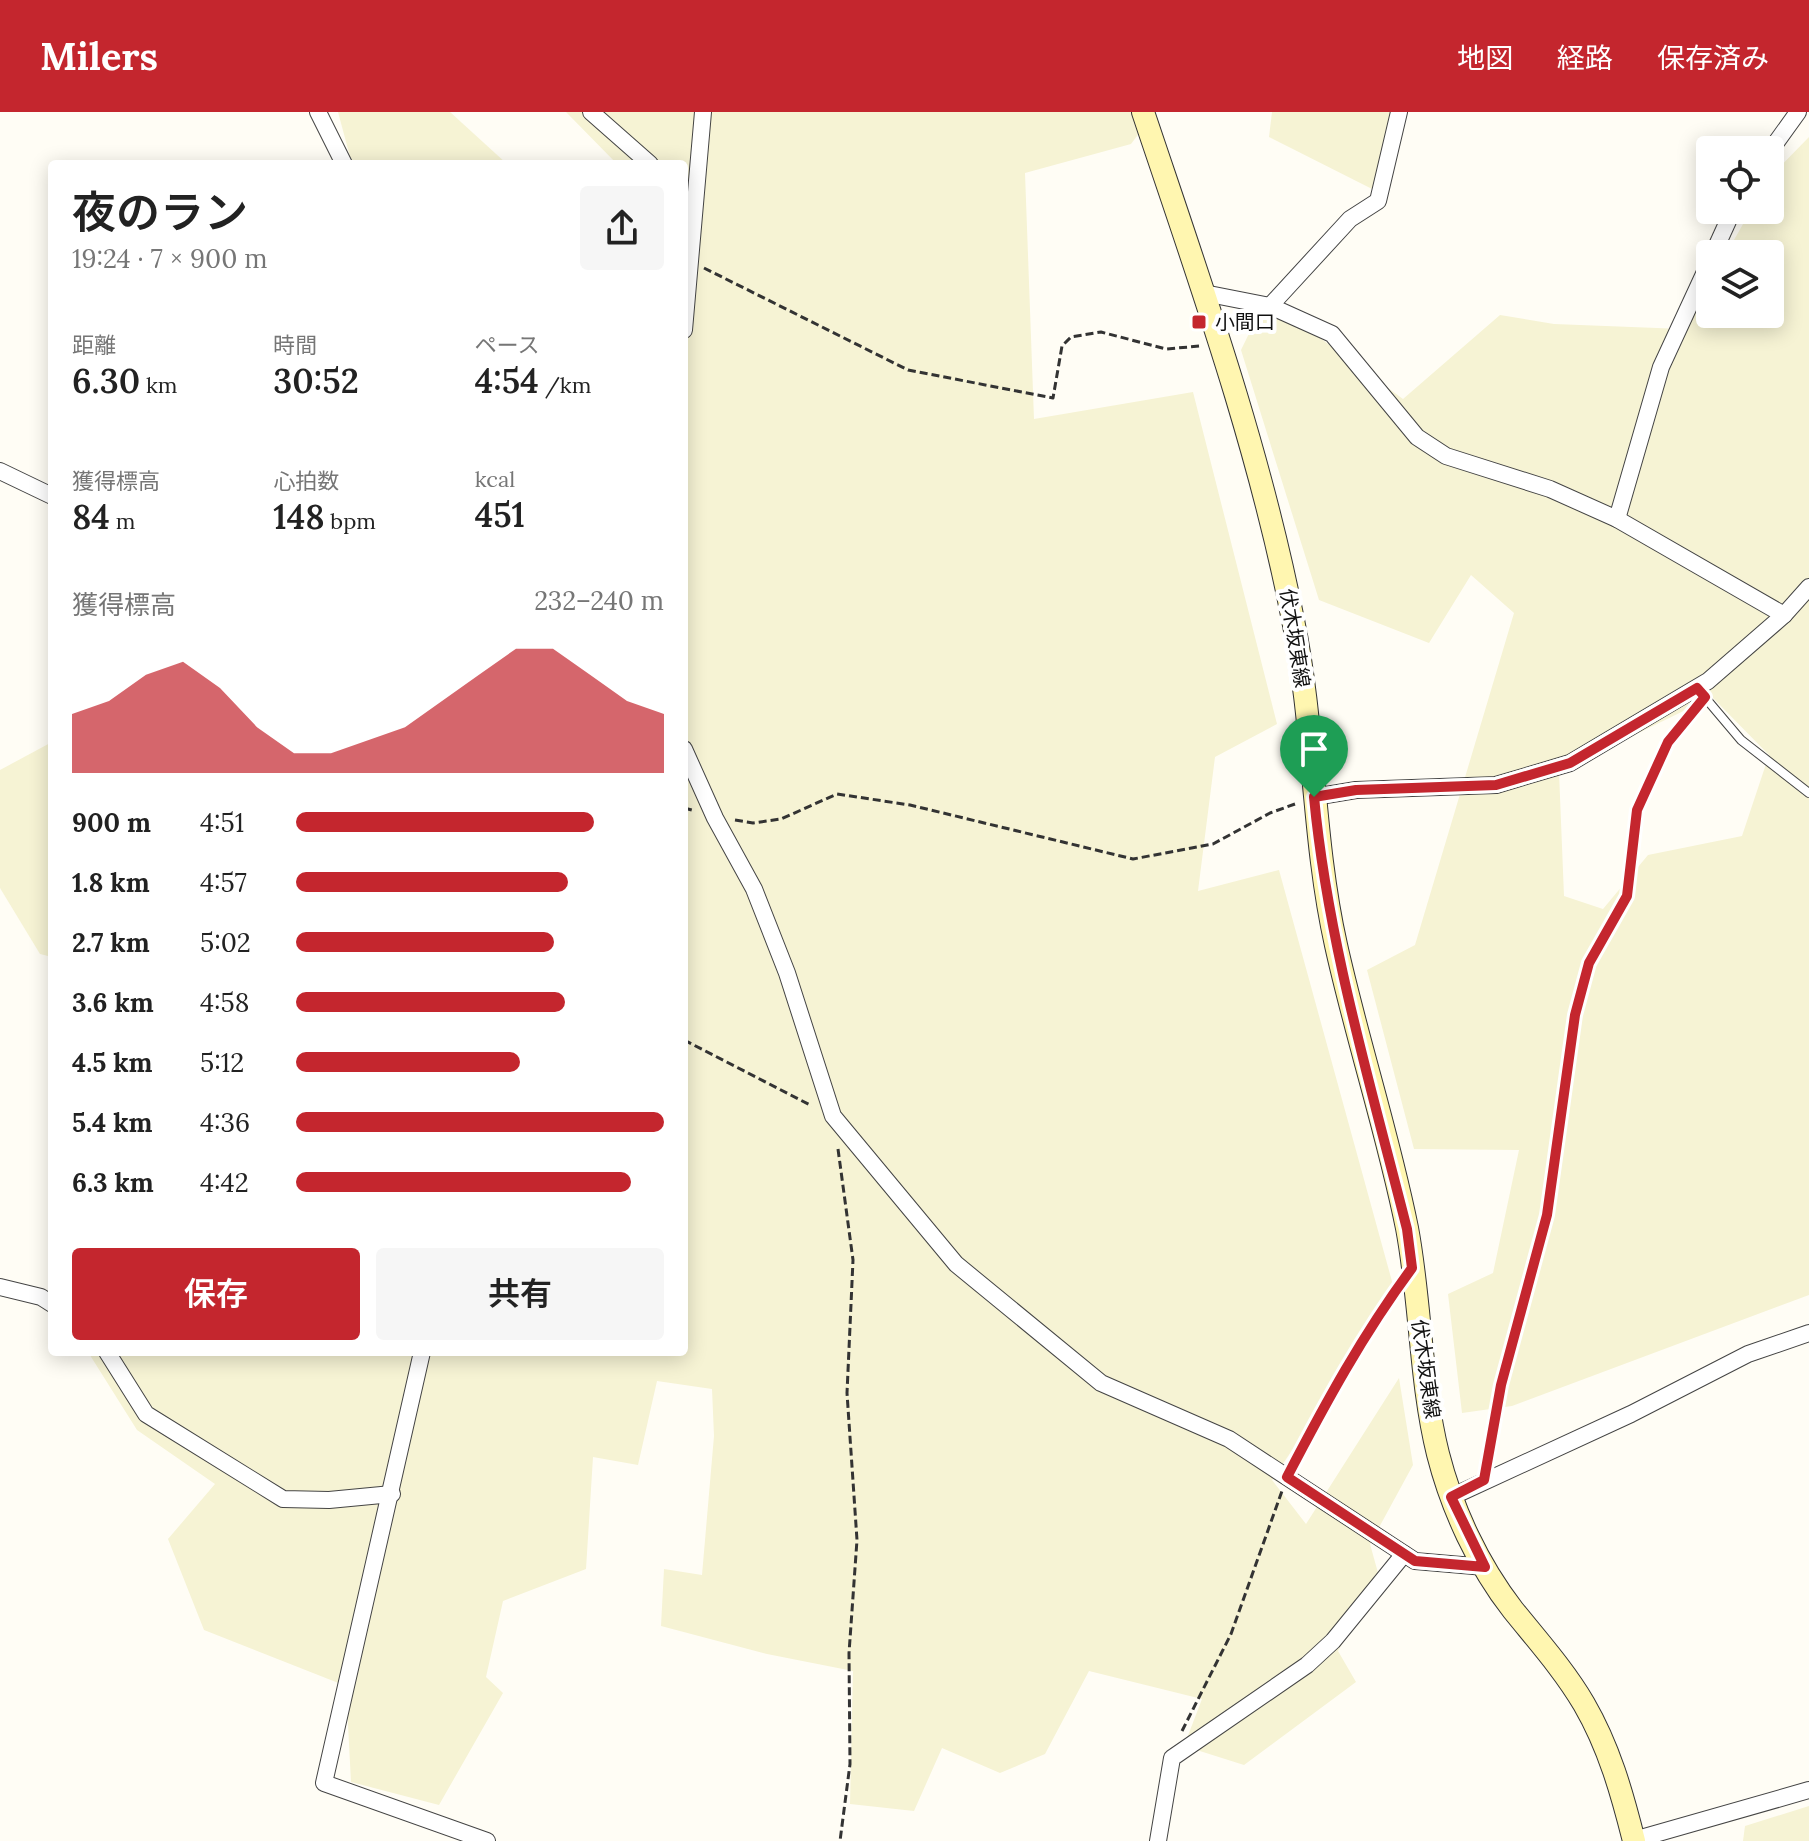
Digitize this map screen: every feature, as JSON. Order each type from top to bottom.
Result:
[{"type":"main road","name":"伏木坂東線","points":[[1143,112],[1204,293],[1267,502],[1285,581],[1304,688],[1320,868],[1336,945],[1407,1229],[1437,1450],[1451,1497],[1485,1567],[1511,1607],[1553,1657],[1584,1703],[1607,1748],[1634,1841]]},
{"type":"street","points":[[318,112],[342,160]]},
{"type":"street","points":[[591,112],[645,160]]},
{"type":"street","points":[[688,291],[691,261],[689,197],[703,112]]},
{"type":"street","points":[[1270,306],[1350,219],[1378,201],[1399,112]]},
{"type":"street","points":[[1781,136],[1798,112]]},
{"type":"street","points":[[1617,519],[1661,367],[1696,291]]},
{"type":"street","points":[[1204,293],[1270,306],[1332,334],[1417,437],[1446,456],[1550,489],[1617,519],[1784,615]]},
{"type":"street","points":[[0,471],[48,494]]},
{"type":"street","points":[[1314,797],[1356,790],[1496,785],[1570,763],[1701,693],[1784,615],[1809,587]]},
{"type":"street","points":[[688,758],[715,818],[754,889],[787,973],[833,1116],[956,1264],[1101,1383],[1229,1439],[1415,1561],[1485,1567]]},
{"type":"street","points":[[0,1287],[48,1301]]},
{"type":"street","points":[[1451,1497],[1631,1414],[1748,1354],[1809,1333]]},
{"type":"street","points":[[110,1356],[134,1400],[146,1414],[283,1499],[329,1500],[392,1494]]},
{"type":"street","points":[[421,1356],[324,1783],[487,1841]]},
{"type":"street","points":[[1158,1841],[1172,1758],[1307,1665],[1333,1641],[1404,1554]]},
{"type":"street","points":[[1634,1841],[1809,1790]]},
{"type":"lane","points":[[1701,693],[1741,740],[1809,793]]},
{"type":"path","points":[[691,261],[908,370],[1053,398],[1062,346],[1071,337],[1101,332],[1166,349],[1219,343]]},
{"type":"path","points":[[1484,1480],[1501,1385],[1547,1215],[1575,1015],[1589,963],[1627,896],[1637,810],[1668,742],[1701,693]]},
{"type":"path","points":[[715,818],[753,823],[781,819],[837,794],[910,805],[1133,859],[1213,844],[1270,813],[1314,797]]},
{"type":"path","points":[[688,1042],[833,1116],[853,1260],[847,1393],[857,1540],[849,1653],[850,1764],[840,1841]]},
{"type":"path","points":[[1172,1758],[1188,1718],[1231,1634],[1287,1477],[1373,1321],[1412,1268]]},
{"type":"shaded area","points":[[338,112],[450,112],[503,160],[351,160]]},
{"type":"shaded area","points":[[566,112],[1155,112],[1131,144],[1025,173],[1034,419],[1193,392],[1277,724],[1215,757],[1198,891],[1279,870],[1396,1296],[1272,1480],[1306,1524],[1399,1378],[1413,1465],[1370,1544],[1380,1580],[1338,1651],[1356,1682],[1244,1765],[1184,1746],[1202,1699],[1089,1671],[1045,1754],[1000,1773],[942,1748],[914,1811],[850,1804],[853,1671],[767,1654],[661,1626],[664,1569],[702,1575],[714,1436],[712,1389],[657,1381],[638,1465],[593,1457],[586,1569],[503,1601],[486,1677],[503,1693],[439,1805],[351,1782],[346,1686],[204,1630],[168,1539],[215,1484],[137,1430],[91,1356],[688,1356],[688,160],[613,160]]},
{"type":"shaded area","points":[[1272,112],[1405,112],[1386,196],[1269,137]]},
{"type":"shaded area","points":[[1809,137],[1809,1295],[1512,1406],[1462,1413],[1448,1294],[1493,1273],[1519,1150],[1414,1149],[1367,970],[1415,945],[1514,613],[1471,575],[1429,643],[1319,600],[1241,350],[1259,313],[1270,306],[1316,335],[1403,399],[1500,315],[1554,324],[1683,329],[1696,306],[1696,328],[1784,328],[1784,240],[1734,240],[1743,224],[1784,224],[1784,163]],"holes":[[[1712,697],[1769,755],[1742,836],[1648,855],[1603,909],[1564,896],[1559,772]]]},
{"type":"shaded area","points":[[48,744],[48,956],[40,954],[0,888],[0,770]]},
{"type":"shaded area","points":[[1809,1806],[1809,1841],[1743,1841],[1745,1826]]},
{"type":"place","name":"小間口","points":[[1199,322]]},
{"type":"route","points":[[1697,688],[1705,697],[1668,742],[1637,810],[1627,896],[1589,963],[1575,1015],[1547,1215],[1501,1385],[1484,1480],[1451,1497],[1485,1567],[1415,1561],[1287,1477],[1373,1321],[1412,1268],[1407,1229],[1336,945],[1320,868],[1314,797],[1356,790],[1496,785],[1570,763],[1697,688]]}]
